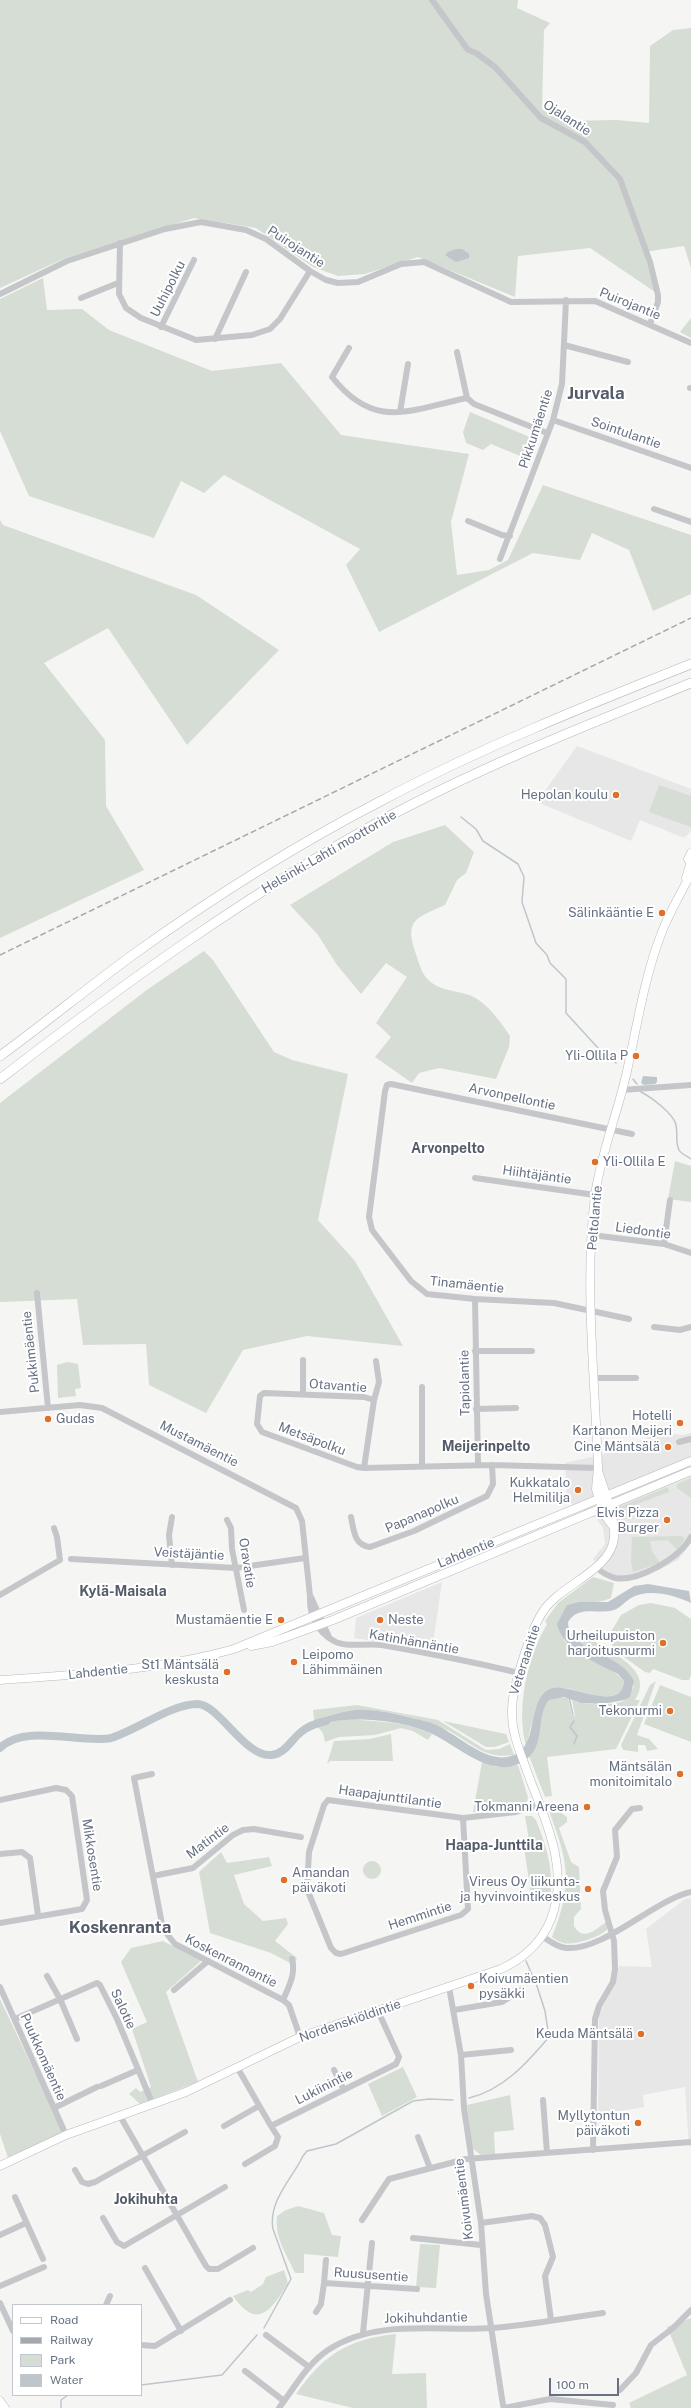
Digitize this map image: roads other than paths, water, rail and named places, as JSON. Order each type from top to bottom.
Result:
[{"type":"highway","name":"Helsinki-Lahti moottoritie","points":[[0,1056],[128,959],[178,924],[311,840],[378,802],[509,738],[691,664]]},
{"type":"highway","name":"Helsinki-Lahti moottoritie","points":[[0,1080],[163,957],[265,889],[333,848],[405,808],[502,762],[691,683]]},
{"type":"main road","name":"Peltolantie","points":[[602,1498],[596,1483],[598,1469],[591,1311],[592,1235],[595,1195],[653,959],[662,931],[691,865],[688,859],[691,853]]},
{"type":"main road","name":"Peltolantie","points":[[684,883],[691,874]]},
{"type":"main road","name":"Lahdentie","points":[[0,1680],[134,1668],[205,1657],[242,1646],[316,1614],[691,1461]]},
{"type":"main road","name":"Lahdentie","points":[[242,1646],[272,1642],[321,1624],[691,1471]]},
{"type":"main road","name":"Veteraanitie","points":[[542,1936],[555,1907],[558,1861],[518,1747],[512,1713],[519,1673],[544,1610],[556,1596],[596,1567],[607,1557],[613,1543],[612,1527],[602,1498]]},
{"type":"main road","name":"Nordenskiöldintie","points":[[0,2166],[66,2135],[186,2092],[300,2037],[507,1967],[522,1957],[542,1936]]},
{"type":"main road","points":[[0,2402],[5,2408]]},
{"type":"street","name":"Ojalantie","points":[[432,0],[468,50],[476,53],[495,68],[541,118],[585,142],[620,179],[650,262],[658,295],[658,302],[650,324]]},
{"type":"street","name":"Puirojantie","points":[[0,294],[67,261],[120,243],[184,224],[214,224],[246,230],[266,239],[310,271],[326,280],[348,284],[373,277],[401,264],[424,262],[511,302],[566,300],[596,301],[650,324],[691,344]]},
{"type":"street","points":[[120,243],[118,283],[119,294],[126,308],[141,318],[190,339],[215,340],[252,335],[270,329],[280,319],[310,271]]},
{"type":"street","name":"Uuhipolku","points":[[161,327],[194,260]]},
{"type":"street","points":[[215,340],[246,272]]},
{"type":"street","points":[[81,298],[118,283]]},
{"type":"street","name":"Pikkumäentie","points":[[500,559],[553,420],[562,384],[566,300]]},
{"type":"street","points":[[564,345],[628,362]]},
{"type":"street","points":[[349,348],[333,372],[332,377],[351,399],[368,409],[381,412],[400,412],[467,398]]},
{"type":"street","points":[[457,352],[467,398],[474,404],[547,433]]},
{"type":"street","points":[[400,412],[408,364]]},
{"type":"street","name":"Sointulantie","points":[[553,420],[691,468]]},
{"type":"street","points":[[654,509],[691,522]]},
{"type":"street","points":[[468,522],[502,535],[510,536]]},
{"type":"street","name":"Arvonpellontie","points":[[387,1085],[397,1083],[632,1134]]},
{"type":"street","name":"Tinamäentie","points":[[387,1085],[385,1090],[369,1223],[417,1288],[427,1294],[475,1300],[554,1303],[629,1319]]},
{"type":"street","points":[[622,1090],[691,1085]]},
{"type":"street","name":"Hiihtäjäntie","points":[[475,1178],[595,1195]]},
{"type":"street","points":[[664,1244],[670,1200]]},
{"type":"street","name":"Liedontie","points":[[592,1235],[664,1244],[691,1253]]},
{"type":"street","name":"Pukkimäentie","points":[[37,1293],[48,1408]]},
{"type":"street","name":"Tapiolantie","points":[[475,1300],[478,1465]]},
{"type":"street","points":[[654,1327],[680,1330],[691,1326]]},
{"type":"street","points":[[475,1351],[532,1351]]},
{"type":"street","points":[[303,1360],[303,1394]]},
{"type":"street","points":[[374,1400],[379,1382],[376,1361]]},
{"type":"street","points":[[595,1378],[636,1378]]},
{"type":"street","points":[[422,1387],[422,1466]]},
{"type":"street","name":"Otavantie","points":[[257,1424],[259,1399],[262,1394],[303,1394],[364,1397],[374,1400],[364,1468]]},
{"type":"street","name":"Mustamäentie","points":[[0,1412],[80,1405],[102,1408],[296,1508],[302,1521],[310,1596],[309,1608],[316,1614]]},
{"type":"street","points":[[476,1409],[516,1408]]},
{"type":"street","name":"Metsäpolku","points":[[257,1424],[262,1432],[348,1464],[364,1468],[492,1465],[598,1469]]},
{"type":"street","points":[[679,1442],[691,1439]]},
{"type":"street","name":"Papanapolku","points":[[351,1518],[356,1540],[364,1546],[370,1547],[414,1530],[487,1496],[493,1484],[492,1465]]},
{"type":"street","points":[[172,1517],[168,1535],[172,1565]]},
{"type":"street","name":"Oravatie","points":[[227,1520],[231,1528],[236,1568],[244,1610]]},
{"type":"street","points":[[0,1595],[60,1560],[57,1537],[54,1528]]},
{"type":"street","points":[[596,1567],[614,1578],[626,1577],[652,1569],[671,1559],[679,1554],[690,1540]]},
{"type":"street","name":"Veistäjäntie","points":[[71,1559],[236,1568],[305,1558]]},
{"type":"street","name":"Katinhännäntie","points":[[316,1614],[329,1637],[338,1643],[390,1647],[519,1673]]},
{"type":"street","name":"Koskenrannantie","points":[[152,1774],[134,1778],[163,1929],[167,1936],[175,1944],[283,2000],[289,2005],[300,2037]]},
{"type":"street","name":"Mikkosentie","points":[[0,1800],[56,1788],[66,1790],[72,1796],[87,1900],[82,1909],[38,1915],[0,1923]]},
{"type":"street","name":"Haapajunttilantie","points":[[336,1953],[331,1948],[307,1889],[309,1852],[324,1805],[328,1800],[463,1818],[516,1812],[539,1805]]},
{"type":"street","points":[[593,2150],[595,2019],[596,2011],[614,1975],[612,1933],[603,1892],[617,1857],[616,1830],[632,1809],[640,1808]]},
{"type":"street","name":"Hemmintie","points":[[336,1953],[341,1954],[453,1917],[468,1909],[463,1818]]},
{"type":"street","name":"Matintie","points":[[153,1876],[193,1868],[233,1835],[243,1830],[254,1829],[301,1836]]},
{"type":"street","points":[[0,1854],[22,1852],[30,1858],[38,1915]]},
{"type":"street","points":[[542,1936],[559,1946],[573,1948],[591,1943],[612,1933],[679,1895],[691,1892]]},
{"type":"street","points":[[283,2000],[293,1975],[292,1959]]},
{"type":"street","points":[[174,1990],[208,1961]]},
{"type":"street","points":[[47,1976],[60,1999],[77,2039]]},
{"type":"street","name":"Salotie","points":[[15,2019],[97,1983],[100,1985],[153,2105]]},
{"type":"street","name":"Koivumäentie","points":[[449,1987],[461,2055],[464,2108],[481,2223],[481,2245],[486,2294],[504,2408]]},
{"type":"street","points":[[454,2010],[502,2002],[523,1988]]},
{"type":"street","name":"Puukkomäentie","points":[[1,1990],[66,2135]]},
{"type":"street","name":"Lukiinintie","points":[[271,2126],[396,2064],[399,2061],[397,2052],[378,2011]]},
{"type":"street","points":[[461,2055],[511,2050]]},
{"type":"street","points":[[237,2067],[278,2137],[275,2146],[245,2164]]},
{"type":"street","points":[[54,2108],[138,2070]]},
{"type":"street","points":[[334,2070],[344,2090]]},
{"type":"street","points":[[543,2100],[547,2153]]},
{"type":"street","points":[[224,2126],[259,2106]]},
{"type":"street","points":[[120,2116],[177,2216],[210,2269],[218,2269],[252,2248]]},
{"type":"street","points":[[75,2170],[82,2182],[88,2184],[144,2156],[185,2132]]},
{"type":"street","points":[[418,2136],[430,2168]]},
{"type":"street","points":[[362,2220],[389,2179],[471,2158],[691,2142]]},
{"type":"street","points":[[103,2218],[117,2242],[124,2246],[226,2187]]},
{"type":"street","points":[[15,2197],[43,2258]]},
{"type":"street","points":[[481,2223],[532,2216],[540,2218],[544,2225],[554,2257],[545,2276],[550,2320]]},
{"type":"street","points":[[0,2236],[26,2223]]},
{"type":"street","points":[[413,2238],[481,2245]]},
{"type":"street","points":[[363,2333],[372,2243]]},
{"type":"street","name":"Ruususentie","points":[[316,2312],[321,2304],[326,2260]]},
{"type":"street","points":[[0,2286],[44,2267]]},
{"type":"street","points":[[145,2268],[180,2331]]},
{"type":"street","name":"Ruususentie","points":[[324,2283],[418,2289]]},
{"type":"street","points":[[106,2304],[110,2296]]},
{"type":"street","points":[[142,2346],[155,2346],[230,2300]]},
{"type":"street","points":[[0,2303],[12,2327]]},
{"type":"street","points":[[620,2390],[636,2373],[651,2345],[673,2328],[691,2310]]},
{"type":"street","name":"Jokihuhdantie","points":[[280,2408],[309,2367],[329,2350],[363,2333],[383,2330],[492,2328],[603,2313]]},
{"type":"street","points":[[266,2335],[309,2367]]},
{"type":"street","points":[[245,2371],[284,2401]]},
{"type":"street","points":[[504,2408],[550,2399],[613,2405]]},
{"type":"water","points":[[456,249],[462,249],[469,254],[469,258],[456,262],[445,255]]},
{"type":"water","points":[[643,1076],[657,1077],[657,1082],[655,1084],[644,1085],[641,1083]]},
{"type":"water","points":[[648,1584],[689,1591],[691,1603],[669,1595],[645,1593],[631,1598],[613,1610],[581,1612],[572,1617],[568,1622],[570,1632],[576,1640],[607,1657],[627,1671],[634,1681],[630,1697],[624,1700],[603,1704],[581,1703],[564,1697],[549,1700],[545,1706],[539,1737],[534,1751],[529,1757],[516,1765],[504,1767],[491,1765],[478,1760],[428,1732],[403,1724],[357,1719],[328,1722],[317,1726],[314,1720],[356,1710],[386,1712],[436,1725],[470,1746],[487,1754],[496,1757],[514,1755],[522,1750],[527,1741],[539,1700],[545,1692],[553,1688],[561,1688],[605,1696],[614,1695],[621,1691],[624,1681],[618,1674],[590,1660],[573,1649],[566,1642],[557,1624],[567,1605],[579,1602],[608,1602],[634,1586]]},
{"type":"waterway","points":[[461,817],[476,829],[483,841],[518,864],[524,877],[522,902],[536,943],[547,955],[550,963],[566,979],[566,1013],[598,1048],[616,1063]]},
{"type":"waterway","points":[[633,1079],[637,1084]]},
{"type":"waterway","points":[[641,1092],[656,1102],[671,1116],[676,1125],[677,1144],[679,1150],[691,1159]]},
{"type":"waterway","points":[[569,1697],[573,1715]]},
{"type":"waterway","points":[[0,1748],[11,1741],[38,1735],[85,1739],[111,1738],[177,1708],[198,1704],[215,1713],[252,1748],[261,1753],[271,1755],[280,1752],[297,1735],[307,1728],[326,1721]]},
{"type":"waterway","points":[[574,1721],[570,1727],[577,1736],[574,1744]]},
{"type":"waterway","points":[[526,1961],[533,1977]]},
{"type":"waterway","points":[[469,2098],[493,2089],[514,2074],[549,2037],[545,2011],[536,1983]]},
{"type":"waterway","points":[[264,2328],[291,2279],[273,2229],[272,2219],[274,2209],[282,2191],[307,2151],[336,2144],[413,2101],[429,2099],[453,2100]]},
{"type":"waterway","points":[[142,2385],[222,2375],[257,2335]]},
{"type":"waterway","points":[[61,2408],[61,2400],[67,2396]]},
{"type":"railway","points":[[0,955],[691,618]]},
{"type":"place","name":"Hepolan koulu","points":[[616,795]]},
{"type":"place","name":"Sälinkääntie E","points":[[662,913]]},
{"type":"place","name":"Yli-Ollila P","points":[[636,1056]]},
{"type":"place","name":"Yli-Ollila E","points":[[595,1162]]},
{"type":"place","name":"Gudas","points":[[48,1419]]},
{"type":"place","name":"Hotelli Kartanon Meijeri","points":[[680,1423]]},
{"type":"place","name":"Cine Mäntsälä","points":[[668,1447]]},
{"type":"place","name":"Kukkatalo Helmililja","points":[[578,1490]]},
{"type":"place","name":"Elvis Pizza Burger","points":[[667,1520]]},
{"type":"place","name":"Mustamäentie E","points":[[281,1620]]},
{"type":"place","name":"Neste","points":[[380,1620]]},
{"type":"place","name":"Urheilupuiston harjoitusnurmi","points":[[663,1643]]},
{"type":"place","name":"Leipomo Lähimmäinen","points":[[294,1662]]},
{"type":"place","name":"St1 Mäntsälä keskusta","points":[[227,1672]]},
{"type":"place","name":"Tekonurmi","points":[[670,1711]]},
{"type":"place","name":"Mäntsälän monitoimitalo","points":[[680,1774]]},
{"type":"place","name":"Tokmanni Areena","points":[[587,1807]]},
{"type":"place","name":"Amandan päiväkoti","points":[[284,1880]]},
{"type":"place","name":"Vireus Oy liikunta- ja hyvinvointikeskus","points":[[588,1889]]},
{"type":"place","name":"Koivumäentien pysäkki","points":[[471,1986]]},
{"type":"place","name":"Keuda Mäntsälä","points":[[641,2034]]},
{"type":"place","name":"Myllytontun päiväkoti","points":[[638,2123]]},
{"type":"district","name":"Jurvala","points":[[596,394]]},
{"type":"district","name":"Arvonpelto","points":[[448,1149]]},
{"type":"district","name":"Meijerinpelto","points":[[486,1447]]},
{"type":"district","name":"Kylä-Maisala","points":[[123,1592]]},
{"type":"district","name":"Haapa-Junttila","points":[[494,1846]]},
{"type":"district","name":"Koskenranta","points":[[120,1928]]},
{"type":"district","name":"Jokihuhta","points":[[146,2200]]}]
